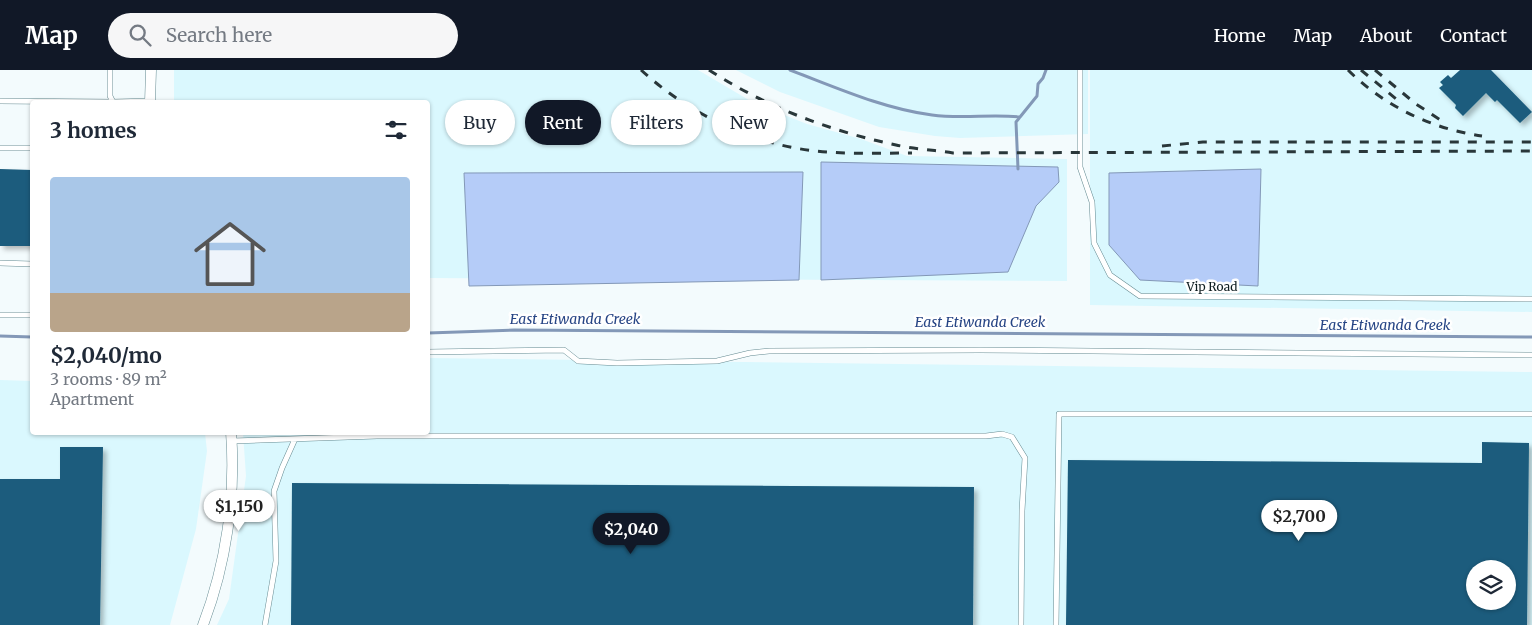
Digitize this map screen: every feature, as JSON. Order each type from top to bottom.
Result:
[{"type":"street","points":[[150,100],[151,70]]},
{"type":"street","points":[[203,625],[219,571],[228,525],[232,487],[231,437]]},
{"type":"lane","points":[[110,70],[110,96],[112,100]]},
{"type":"lane","name":"Vip Road","points":[[1080,70],[1080,167],[1092,202],[1094,243],[1110,275],[1140,296],[1532,299]]},
{"type":"lane","points":[[0,101],[30,101]]},
{"type":"lane","points":[[0,148],[30,148]]},
{"type":"lane","points":[[0,264],[30,264]]},
{"type":"lane","points":[[0,315],[30,315]]},
{"type":"lane","points":[[430,352],[564,350],[578,361],[616,362],[717,361],[750,353],[778,351],[980,350],[1532,355]]},
{"type":"lane","points":[[1056,625],[1059,414],[1532,414]]},
{"type":"lane","points":[[231,437],[295,439],[377,436],[833,437],[986,436],[1002,434],[1012,437],[1025,458],[1022,511],[1021,625]]},
{"type":"lane","points":[[265,625],[276,561],[274,491],[295,439]]},
{"type":"shaded area","points":[[174,70],[698,70],[749,100],[712,100],[712,145],[786,145],[786,116],[807,124],[861,139],[907,156],[1067,159],[1067,281],[430,278],[430,100],[174,100]]},
{"type":"shaded area","points":[[736,70],[1088,70],[1088,134],[960,138],[879,127],[780,92]]},
{"type":"shaded area","points":[[1090,70],[1532,70],[1532,312],[1090,305]]},
{"type":"shaded area","points":[[430,358],[1532,372],[1532,625],[217,625],[229,599],[246,476],[243,435],[430,435]]},
{"type":"shaded area","points":[[0,380],[30,381],[30,435],[205,435],[207,451],[196,529],[170,625],[0,625]]},
{"type":"water","points":[[821,162],[1058,167],[1059,182],[1036,206],[1008,272],[821,280]]},
{"type":"water","points":[[1261,169],[1258,286],[1140,280],[1109,245],[1109,173]]},
{"type":"water","points":[[803,172],[799,280],[469,286],[464,173]]},
{"type":"building","points":[[1460,70],[1491,70],[1532,112],[1520,123],[1497,100],[1495,102],[1486,93],[1463,116],[1455,108],[1456,105],[1439,88],[1443,85],[1440,82],[1448,75],[1451,78]]},
{"type":"building","points":[[0,169],[30,170],[30,246],[0,246]]},
{"type":"building","points":[[1482,442],[1529,443],[1527,625],[1066,625],[1068,460],[1482,463]]},
{"type":"building","points":[[60,447],[103,447],[100,625],[0,625],[0,479],[60,479]]},
{"type":"building","points":[[292,483],[974,487],[973,625],[291,625]]},
{"type":"waterway","points":[[790,70],[860,97],[914,112],[943,116],[1020,117]]},
{"type":"waterway","points":[[1018,169],[1016,122],[1037,96],[1038,84],[1046,70]]},
{"type":"waterway","name":"East Etiwanda Creek","points":[[430,333],[514,330],[1532,337]]},
{"type":"waterway","name":"East Etiwanda Creek","points":[[0,336],[30,337]]},
{"type":"railway","points":[[641,70],[693,109],[712,120],[753,137],[795,148],[824,152],[912,153]]},
{"type":"railway","points":[[709,70],[753,95],[823,125],[896,145],[953,153],[1532,151]]},
{"type":"railway","points":[[1348,70],[1377,95],[1410,114],[1445,128],[1482,136]]},
{"type":"railway","points":[[1361,70],[1401,103]]},
{"type":"railway","points":[[1375,70],[1416,104],[1442,121]]},
{"type":"railway","points":[[1162,146],[1203,142],[1532,142]]}]
